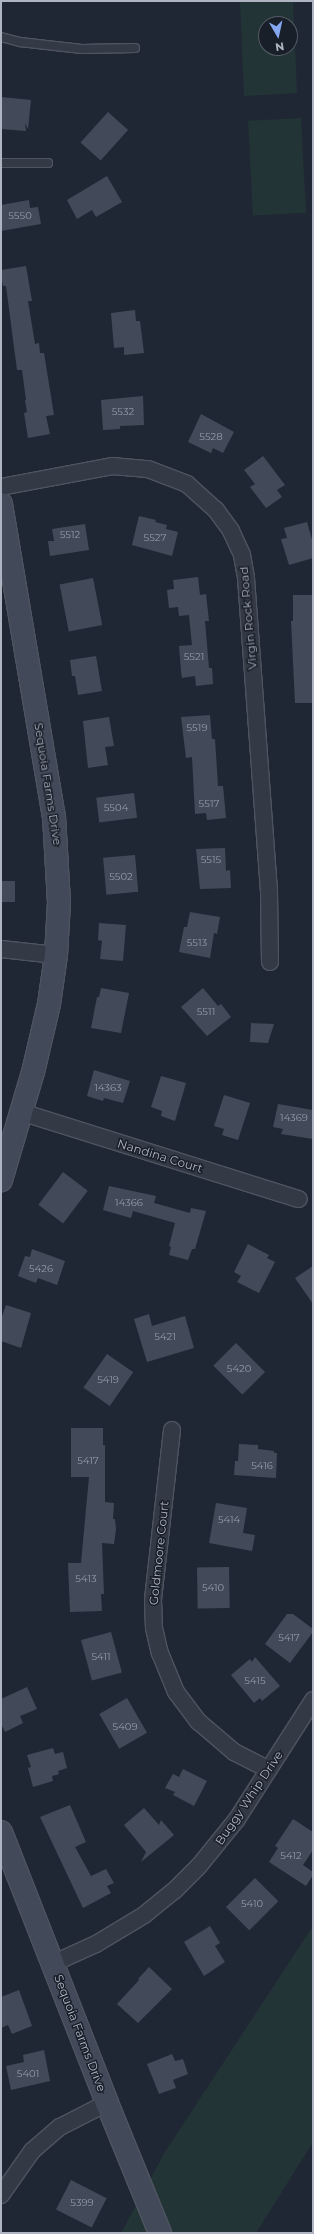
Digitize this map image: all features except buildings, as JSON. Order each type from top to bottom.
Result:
[{"type":"street","name":"Virgin Rock Road","points":[[1,487],[112,466],[148,469],[187,484],[212,505],[231,531],[242,555],[246,578],[269,891],[270,962]]},
{"type":"street","name":"Sequoia Farms Drive","points":[[1,504],[54,816],[59,902],[56,955],[49,1004],[21,1112],[1,1180]]},
{"type":"street","points":[[1,950],[56,955]]},
{"type":"street","name":"Nandina Court","points":[[21,1112],[299,1199]]},
{"type":"street","name":"Goldmoore Court","points":[[172,1430],[153,1600],[154,1628],[160,1653],[176,1692],[198,1722],[234,1752],[268,1770]]},
{"type":"street","name":"Buggy Whip Drive","points":[[54,1963],[115,1934],[144,1915],[174,1891],[222,1840],[313,1700]]},
{"type":"street","name":"Sequoia Farms Drive","points":[[1,1832],[54,1963],[107,2103],[160,2233]]},
{"type":"street","points":[[1,2195],[32,2151],[60,2127],[107,2103]]},
{"type":"lane","points":[[1,37],[20,42],[82,49],[135,48]]},
{"type":"lane","points":[[1,163],[48,163]]},
{"type":"shaded area","points":[[240,1],[293,1],[294,16],[258,16],[258,56],[295,56],[297,93],[244,96]]},
{"type":"shaded area","points":[[301,118],[306,213],[253,216],[248,121]]},
{"type":"shaded area","points":[[313,1926],[313,2142],[256,2233],[121,2233],[165,2152]]}]
